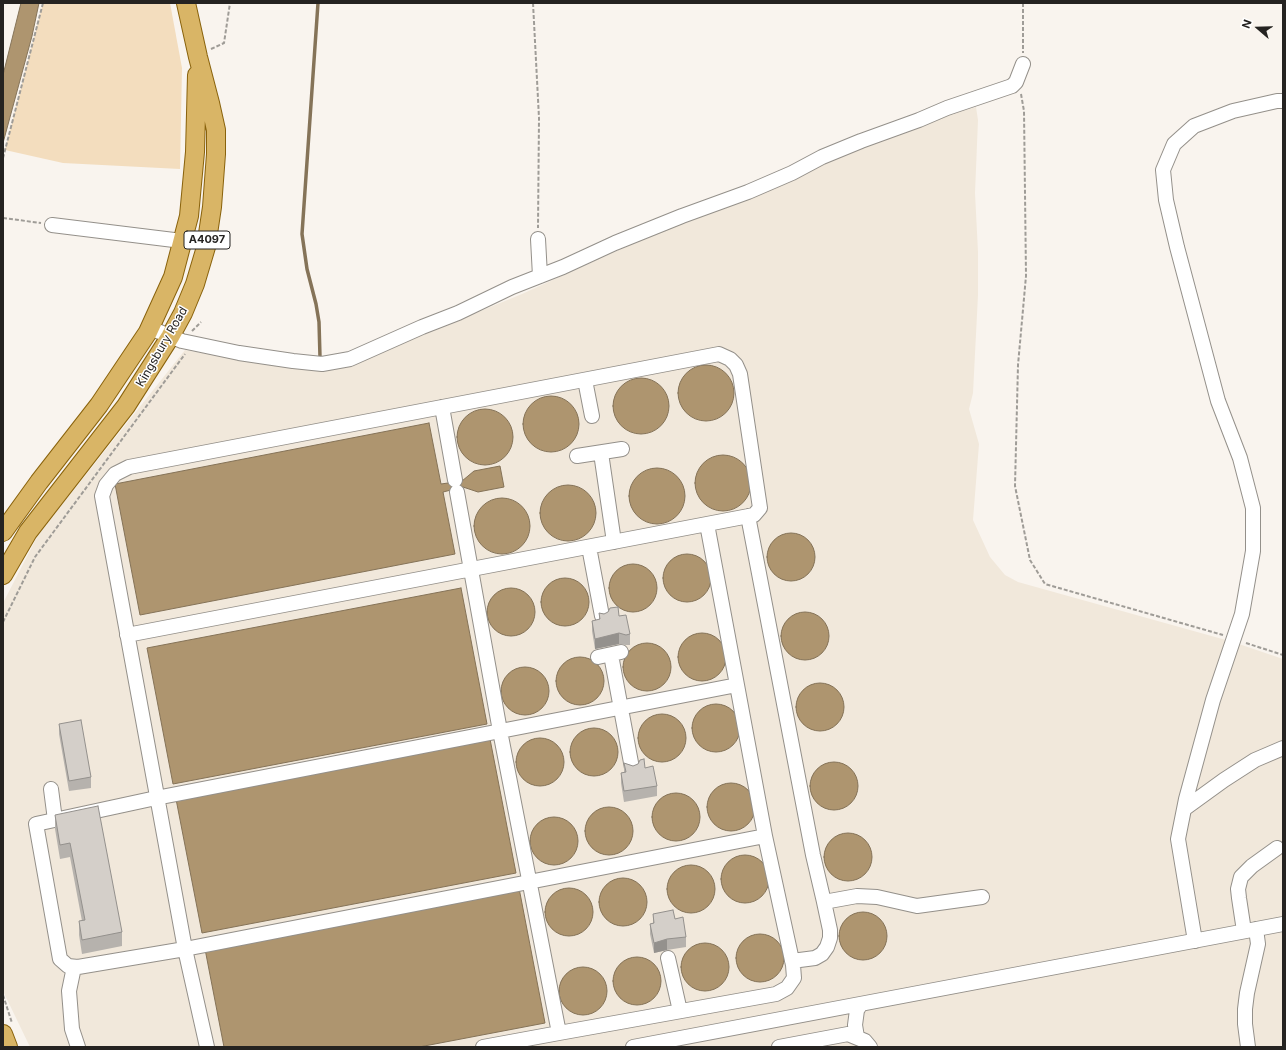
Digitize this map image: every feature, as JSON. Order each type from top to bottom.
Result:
[{"type":"main road","name":"Kingsbury Road","points":[[3,575],[28,532],[126,406],[170,337],[183,313],[195,284],[206,247],[212,207],[216,154],[216,130],[186,3]]},
{"type":"main road","name":"Kingsbury Road","points":[[3,532],[99,405],[150,328],[173,277],[189,216],[195,152],[198,57]]},
{"type":"main road","points":[[3,1034],[8,1047]]},
{"type":"lane","points":[[150,328],[170,337],[220,350],[293,362],[322,364],[350,359],[411,331],[458,313],[512,287],[682,216],[748,192],[786,176],[822,157],[860,140],[1012,86],[1016,82],[1021,71]]},
{"type":"lane","points":[[1195,941],[1178,839],[1184,809],[1213,700],[1242,614],[1253,551],[1253,508],[1240,458],[1218,401],[1177,247],[1166,200],[1164,170],[1174,144],[1194,126],[1233,111],[1277,100],[1283,100]]},
{"type":"lane","points":[[52,225],[182,241]]},
{"type":"lane","points":[[538,239],[540,276]]},
{"type":"lane","points":[[127,635],[754,515],[760,508],[740,374],[736,365],[730,359],[719,354],[129,467],[115,474],[106,485],[102,496],[156,798],[185,949],[207,1047]]},
{"type":"lane","points":[[585,380],[592,416]]},
{"type":"lane","points":[[442,407],[500,731],[559,1033]]},
{"type":"lane","points":[[577,456],[601,453],[622,448]]},
{"type":"lane","points":[[601,453],[614,542]]},
{"type":"lane","points":[[748,516],[812,847],[830,930],[830,938],[827,947],[822,954],[815,958],[792,962]]},
{"type":"lane","points":[[483,1047],[776,994],[787,988],[794,978],[792,962],[765,836],[707,524]]},
{"type":"lane","points":[[589,547],[602,616]]},
{"type":"lane","points":[[610,655],[632,768]]},
{"type":"lane","points":[[737,685],[156,798],[36,824],[60,959],[68,966],[74,967],[185,949],[765,836]]},
{"type":"lane","points":[[1184,809],[1255,760],[1283,748]]},
{"type":"lane","points":[[51,789],[54,820]]},
{"type":"lane","points":[[1248,1047],[1245,1024],[1246,993],[1258,944],[1250,930],[1238,898],[1238,889],[1241,877],[1252,866],[1277,848]]},
{"type":"lane","points":[[824,902],[857,896],[877,897],[918,906],[982,897]]},
{"type":"lane","points":[[633,1047],[1283,924]]},
{"type":"lane","points":[[668,958],[680,1011]]},
{"type":"lane","points":[[74,967],[69,991],[72,1029],[78,1047]]},
{"type":"lane","points":[[857,1037],[855,1025],[857,1010],[861,1004]]},
{"type":"lane","points":[[779,1047],[848,1034],[865,1041],[870,1047]]},
{"type":"path","points":[[3,158],[43,3]]},
{"type":"path","points":[[198,57],[224,43],[230,3]]},
{"type":"path","points":[[533,3],[539,118],[538,239]]},
{"type":"path","points":[[1023,3],[1021,71],[1024,111],[1026,276],[1018,365],[1015,486],[1030,560],[1045,584],[1234,639],[1283,655]]},
{"type":"path","points":[[3,218],[52,225]]},
{"type":"shaded area","points":[[21,3],[39,3],[32,36],[3,143],[3,75]]},
{"type":"shaded area","points":[[43,3],[170,3],[182,68],[180,169],[63,163],[5,150]]},
{"type":"shaded area","points":[[976,107],[978,120],[975,193],[978,252],[978,295],[973,393],[969,409],[979,444],[973,520],[990,557],[1005,575],[1018,582],[1233,642],[1283,659],[1283,1047],[30,1047],[3,991],[3,603],[38,535],[185,350],[300,368],[395,346],[522,294],[671,226],[833,157],[943,116]]},
{"type":"shaded area","points":[[706,365],[717,367],[726,373],[732,382],[734,393],[732,404],[726,413],[717,419],[706,421],[695,419],[686,413],[680,404],[678,393],[680,382],[686,373],[695,367]]},
{"type":"shaded area","points":[[641,378],[652,380],[661,386],[667,395],[669,406],[667,417],[661,426],[652,432],[641,434],[630,432],[621,426],[615,417],[613,406],[615,395],[621,386],[630,380]]},
{"type":"shaded area","points":[[551,396],[562,398],[571,404],[577,413],[579,424],[577,435],[571,444],[562,450],[551,452],[540,450],[531,444],[525,435],[523,424],[525,413],[531,404],[540,398]]},
{"type":"shaded area","points":[[485,409],[496,411],[505,417],[511,426],[513,437],[511,448],[505,457],[496,463],[485,465],[474,463],[465,457],[459,448],[457,437],[459,426],[465,417],[474,411]]},
{"type":"shaded area","points":[[429,423],[441,484],[462,481],[474,471],[500,466],[504,487],[478,492],[463,487],[443,492],[455,554],[140,615],[115,484]]},
{"type":"shaded area","points":[[723,455],[734,457],[743,463],[749,472],[751,483],[749,494],[743,503],[734,509],[723,511],[712,509],[703,503],[697,494],[695,483],[697,472],[703,463],[712,457]]},
{"type":"shaded area","points":[[657,468],[668,470],[677,476],[683,485],[685,496],[683,507],[677,516],[668,522],[657,524],[646,522],[637,516],[631,507],[629,496],[631,485],[637,476],[646,470]]},
{"type":"shaded area","points":[[568,485],[579,487],[588,493],[594,502],[596,513],[594,524],[588,533],[579,539],[568,541],[557,539],[548,533],[542,524],[540,513],[542,502],[548,493],[557,487]]},
{"type":"shaded area","points":[[502,498],[513,500],[522,506],[528,515],[530,526],[528,537],[522,546],[513,552],[502,554],[491,552],[482,546],[476,537],[474,526],[476,515],[482,506],[491,500]]},
{"type":"shaded area","points":[[786,533],[796,533],[808,540],[815,552],[815,562],[808,574],[796,581],[786,581],[778,577],[771,570],[767,562],[767,552],[771,544],[778,537]]},
{"type":"shaded area","points":[[682,554],[692,554],[704,561],[711,573],[711,583],[704,595],[692,602],[682,602],[674,598],[667,591],[663,583],[663,573],[667,565],[674,558]]},
{"type":"shaded area","points":[[628,564],[638,564],[650,571],[657,583],[657,593],[650,605],[638,612],[628,612],[620,608],[613,601],[609,593],[609,583],[613,575],[620,568]]},
{"type":"shaded area","points":[[560,578],[570,578],[582,585],[589,597],[589,607],[582,619],[570,626],[560,626],[552,622],[545,615],[541,607],[541,597],[545,589],[552,582]]},
{"type":"shaded area","points":[[461,588],[487,724],[173,784],[147,648]]},
{"type":"shaded area","points":[[506,588],[516,588],[528,595],[535,607],[535,617],[528,629],[516,636],[506,636],[498,632],[491,625],[487,617],[487,607],[491,599],[498,592]]},
{"type":"shaded area","points":[[800,612],[810,612],[822,619],[829,631],[829,641],[822,653],[810,660],[800,660],[792,656],[785,649],[781,641],[781,631],[785,623],[792,616]]},
{"type":"shaded area","points":[[697,633],[707,633],[719,640],[726,652],[726,662],[719,674],[707,681],[697,681],[689,677],[682,670],[678,662],[678,652],[682,644],[689,637]]},
{"type":"shaded area","points":[[642,643],[652,643],[664,650],[671,662],[671,672],[664,684],[652,691],[642,691],[634,687],[627,680],[623,672],[623,662],[627,654],[634,647]]},
{"type":"shaded area","points":[[575,657],[585,657],[597,664],[604,676],[604,686],[597,698],[585,705],[575,705],[567,701],[560,694],[556,686],[556,676],[560,668],[567,661]]},
{"type":"shaded area","points":[[520,667],[530,667],[542,674],[549,686],[549,696],[542,708],[530,715],[520,715],[512,711],[505,704],[501,696],[501,686],[505,678],[512,671]]},
{"type":"shaded area","points":[[815,683],[825,683],[837,690],[844,702],[844,712],[837,724],[825,731],[815,731],[807,727],[800,720],[796,712],[796,702],[800,694],[807,687]]},
{"type":"shaded area","points":[[711,704],[721,704],[733,711],[740,723],[740,733],[733,745],[721,752],[711,752],[703,748],[696,741],[692,733],[692,723],[696,715],[703,708]]},
{"type":"shaded area","points":[[657,714],[667,714],[679,721],[686,733],[686,743],[679,755],[667,762],[657,762],[649,758],[642,751],[638,743],[638,733],[642,725],[649,718]]},
{"type":"shaded area","points":[[589,728],[599,728],[611,735],[618,747],[618,757],[611,769],[599,776],[589,776],[581,772],[574,765],[570,757],[570,747],[574,739],[581,732]]},
{"type":"shaded area","points":[[535,738],[545,738],[557,745],[564,757],[564,767],[557,779],[545,786],[535,786],[527,782],[520,775],[516,767],[516,757],[520,749],[527,742]]},
{"type":"shaded area","points":[[490,739],[516,873],[202,933],[176,799]]},
{"type":"shaded area","points":[[829,762],[839,762],[851,769],[858,781],[858,791],[851,803],[839,810],[829,810],[821,806],[814,799],[810,791],[810,781],[814,773],[821,766]]},
{"type":"shaded area","points":[[726,783],[736,783],[748,790],[755,802],[755,812],[748,824],[736,831],[726,831],[718,827],[711,820],[707,812],[707,802],[711,794],[718,787]]},
{"type":"shaded area","points":[[671,793],[681,793],[693,800],[700,812],[700,822],[693,834],[681,841],[671,841],[663,837],[656,830],[652,822],[652,812],[656,804],[663,797]]},
{"type":"shaded area","points":[[604,807],[614,807],[626,814],[633,826],[633,836],[626,848],[614,855],[604,855],[596,851],[589,844],[585,836],[585,826],[589,818],[596,811]]},
{"type":"shaded area","points":[[549,817],[559,817],[571,824],[578,836],[578,846],[571,858],[559,865],[549,865],[541,861],[534,854],[530,846],[530,836],[534,828],[541,821]]},
{"type":"shaded area","points":[[843,833],[853,833],[865,840],[872,852],[872,862],[865,874],[853,881],[843,881],[835,877],[828,870],[824,862],[824,852],[828,844],[835,837]]},
{"type":"shaded area","points":[[740,855],[750,855],[762,862],[769,874],[769,884],[762,896],[750,903],[740,903],[732,899],[725,892],[721,884],[721,874],[725,866],[732,859]]},
{"type":"shaded area","points":[[686,865],[696,865],[708,872],[715,884],[715,894],[708,906],[696,913],[686,913],[678,909],[671,902],[667,894],[667,884],[671,876],[678,869]]},
{"type":"shaded area","points":[[618,878],[628,878],[640,885],[647,897],[647,907],[640,919],[628,926],[618,926],[610,922],[603,915],[599,907],[599,897],[603,889],[610,882]]},
{"type":"shaded area","points":[[519,888],[545,1023],[419,1047],[224,1047],[205,949]]},
{"type":"shaded area","points":[[564,888],[574,888],[586,895],[593,907],[593,917],[586,929],[574,936],[564,936],[556,932],[549,925],[545,917],[545,907],[549,899],[556,892]]},
{"type":"shaded area","points":[[858,912],[868,912],[880,919],[887,931],[887,941],[880,953],[868,960],[858,960],[850,956],[843,949],[839,941],[839,931],[843,923],[850,916]]},
{"type":"shaded area","points":[[755,934],[765,934],[777,941],[784,953],[784,963],[777,975],[765,982],[755,982],[747,978],[740,971],[736,963],[736,953],[740,945],[747,938]]},
{"type":"shaded area","points":[[700,943],[710,943],[722,950],[729,962],[729,972],[722,984],[710,991],[700,991],[692,987],[685,980],[681,972],[681,962],[685,954],[692,947]]},
{"type":"shaded area","points":[[632,957],[642,957],[654,964],[661,976],[661,986],[654,998],[642,1005],[632,1005],[624,1001],[617,994],[613,986],[613,976],[617,968],[624,961]]},
{"type":"shaded area","points":[[578,967],[588,967],[600,974],[607,986],[607,996],[600,1008],[588,1015],[578,1015],[570,1011],[563,1004],[559,996],[559,986],[563,978],[570,971]]},
{"type":"building","points":[[618,607],[619,616],[626,615],[630,634],[626,635],[619,633],[595,639],[592,621],[600,619],[599,613],[604,614],[608,612],[610,608]]},
{"type":"building","points":[[81,720],[91,777],[69,781],[59,724]]},
{"type":"building","points":[[644,759],[645,768],[653,766],[657,786],[624,791],[621,773],[626,772],[624,763],[633,766],[638,764],[640,760]]},
{"type":"building","points":[[98,806],[122,932],[82,940],[79,921],[85,920],[70,843],[60,845],[55,815]]},
{"type":"building","points":[[673,910],[675,919],[683,917],[686,937],[667,939],[654,943],[650,924],[654,923],[653,914]]},
{"type":"waterway","points":[[318,3],[302,234],[307,269],[319,322],[320,357]]}]
